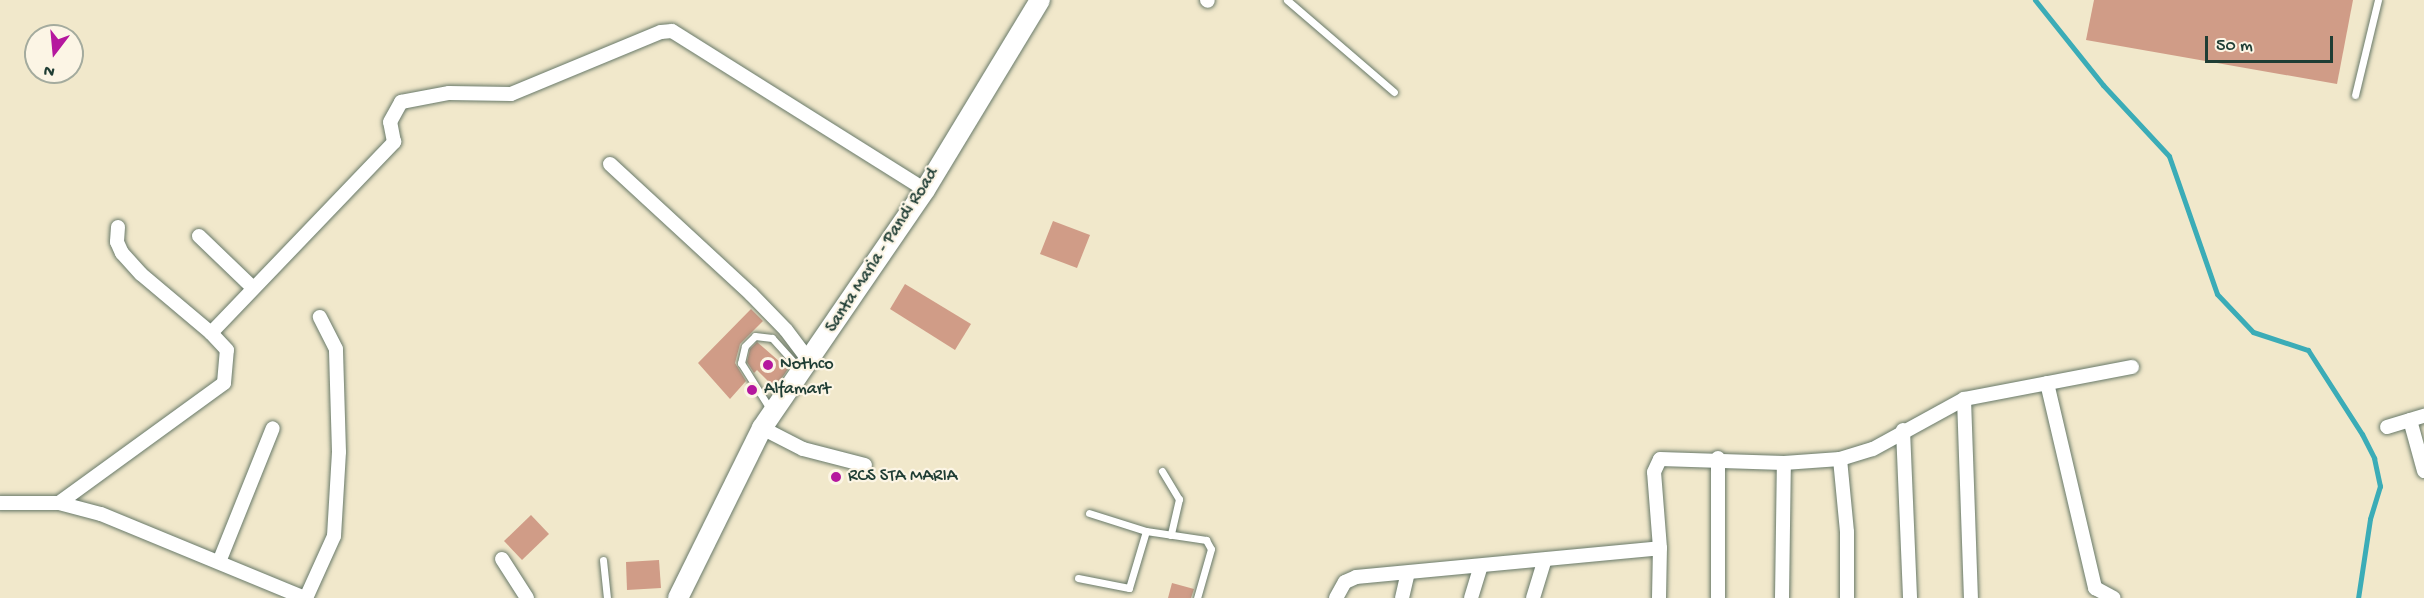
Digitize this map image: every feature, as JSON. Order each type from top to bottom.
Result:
[{"type":"main road","name":"Santa Maria - Pandi Road","points":[[678,598],[768,421],[925,190],[1040,0]]},
{"type":"street","points":[[211,333],[252,287],[394,141],[390,122],[401,102],[449,93],[511,94],[661,32],[672,31],[683,36],[925,190]]},
{"type":"street","points":[[610,165],[751,294],[786,330],[806,367]]},
{"type":"street","points":[[59,503],[224,383],[229,367],[227,350],[211,333],[141,274],[122,253],[117,242],[118,227]]},
{"type":"street","points":[[200,237],[252,287]]},
{"type":"street","points":[[0,503],[59,503],[101,514],[306,598],[334,536],[339,452],[336,349],[320,317]]},
{"type":"street","points":[[1659,598],[1660,548],[1656,465],[1671,456],[1784,463],[1840,459],[1873,449],[1903,430],[1964,399],[2132,367]]},
{"type":"street","points":[[2047,383],[2096,593],[2114,598]]},
{"type":"street","points":[[1964,399],[1971,598]]},
{"type":"street","points":[[2387,427],[2424,416]]},
{"type":"street","points":[[2410,420],[2424,471]]},
{"type":"street","points":[[768,421],[803,449],[865,465]]},
{"type":"street","points":[[219,562],[273,428]]},
{"type":"street","points":[[1903,430],[1910,598]]},
{"type":"street","points":[[1718,458],[1718,598]]},
{"type":"street","points":[[1840,459],[1847,532],[1847,598]]},
{"type":"street","points":[[1782,598],[1784,463]]},
{"type":"street","points":[[1336,598],[1345,582],[1356,577],[1480,568],[1660,548]]},
{"type":"street","points":[[502,559],[527,598]]},
{"type":"street","points":[[1533,598],[1544,561]]},
{"type":"street","points":[[1471,598],[1480,568]]},
{"type":"street","points":[[1402,598],[1408,573]]},
{"type":"lane","points":[[1287,0],[1394,92]]},
{"type":"lane","points":[[2355,95],[2378,0]]},
{"type":"lane","points":[[768,421],[741,363],[746,346],[755,336],[772,338],[806,367]]},
{"type":"lane","points":[[1162,471],[1179,499],[1171,535]]},
{"type":"lane","points":[[1089,513],[1146,531],[1210,543],[1197,598]]},
{"type":"lane","points":[[1078,578],[1129,588],[1146,531]]},
{"type":"lane","points":[[603,560],[607,598]]},
{"type":"building","points":[[2094,0],[2353,0],[2337,84],[2086,40]]},
{"type":"building","points":[[1053,221],[1090,235],[1077,268],[1040,254]]},
{"type":"building","points":[[905,284],[971,324],[955,350],[890,309]]},
{"type":"building","points":[[751,309],[763,321],[740,344],[735,363],[746,381],[730,399],[698,363]]},
{"type":"building","name":"Nothco","points":[[757,342],[788,369],[775,388],[757,370],[754,373],[747,362],[750,349]]},
{"type":"building","points":[[531,515],[549,534],[522,560],[504,541]]},
{"type":"building","points":[[659,560],[661,588],[627,590],[626,562]]},
{"type":"building","points":[[1172,583],[1194,589],[1191,598],[1168,598]]},
{"type":"waterway","points":[[2035,0],[2103,85],[2169,156],[2217,294],[2253,332],[2308,350],[2362,434],[2374,458],[2380,486],[2370,519],[2358,598]]},
{"type":"place","name":"Nothco","points":[[768,365]]},
{"type":"place","name":"Alfamart","points":[[752,390]]},
{"type":"place","name":"RCS STA MARIA","points":[[836,477]]}]
